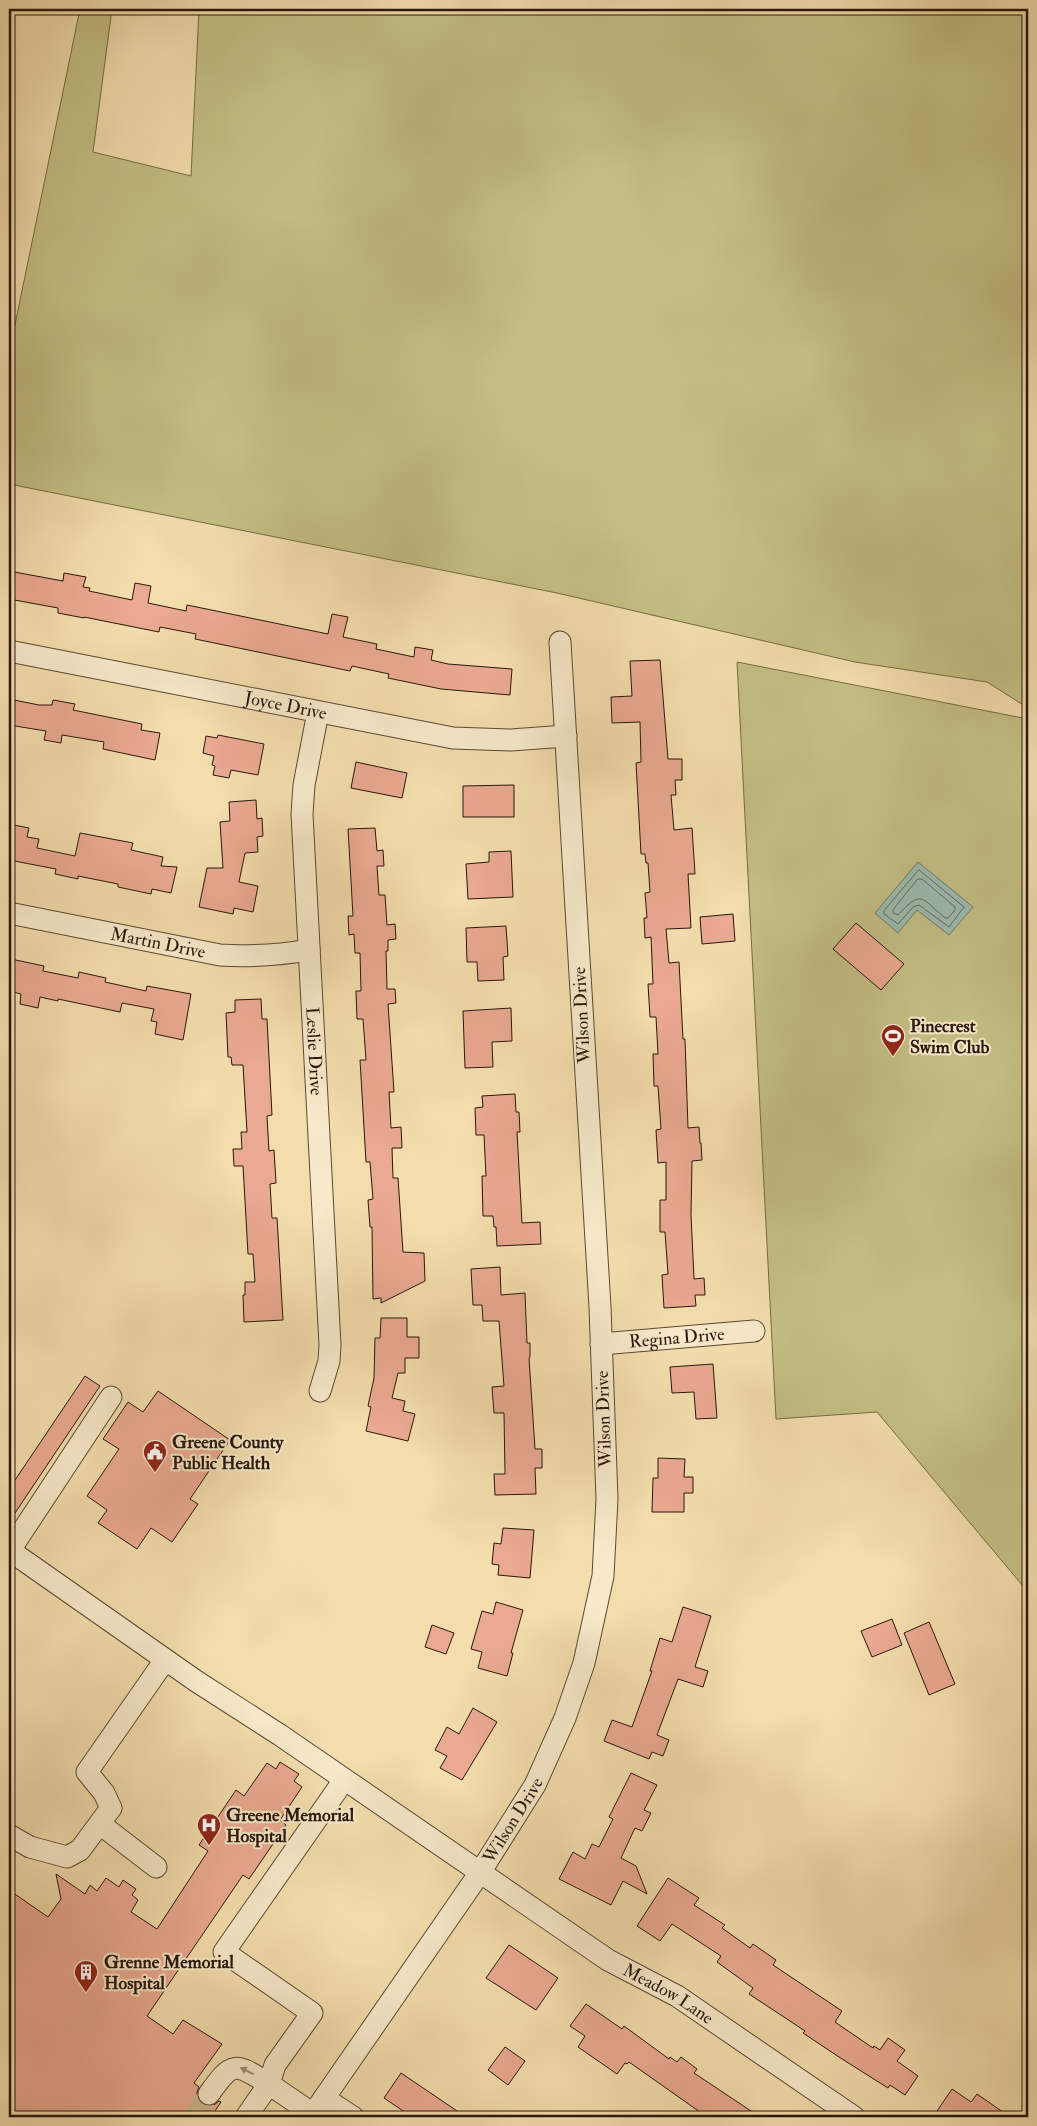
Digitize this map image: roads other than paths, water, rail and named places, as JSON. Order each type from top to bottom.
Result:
[{"type":"street","name":"Wilson Drive","points":[[316,2110],[481,1871],[535,1785],[565,1718],[592,1634],[603,1576],[607,1499],[601,1344],[560,642]]},
{"type":"street","name":"Joyce Drive","points":[[9,651],[453,738],[511,740],[566,736]]},
{"type":"street","name":"Leslie Drive","points":[[318,712],[304,785],[302,814],[330,1345],[329,1361],[320,1392]]},
{"type":"street","name":"Martin Drive","points":[[9,914],[220,954],[244,956],[276,955],[309,950]]},
{"type":"street","name":"Regina Drive","points":[[601,1344],[754,1331]]},
{"type":"street","points":[[10,1550],[111,1397]]},
{"type":"street","name":"Meadow Lane","points":[[10,1550],[165,1660],[481,1871],[608,1960],[677,1996],[854,2117]]},
{"type":"street","points":[[9,1835],[30,1847],[67,1857],[80,1850],[111,1808],[104,1793],[88,1772],[165,1660]]},
{"type":"street","points":[[246,2117],[269,2084],[275,2065],[312,2013],[224,1952],[344,1780]]},
{"type":"street","points":[[100,1824],[156,1867]]},
{"type":"street","points":[[209,2094],[223,2074],[231,2068],[239,2067],[316,2110],[353,2117]]},
{"type":"water","points":[[918,862],[973,907],[949,935],[917,910],[898,933],[875,913]]},
{"type":"tunnel","points":[[194,2117],[209,2094]]},
{"type":"place","name":"Pinecrest Swim Club","points":[[893,1057]]},
{"type":"place","name":"Greene County Public Health","points":[[155,1473]]},
{"type":"place","name":"Greene Memorial Hospital","points":[[209,1846]]},
{"type":"place","name":"Grenne Memorial Hospital","points":[[86,1993]]}]
